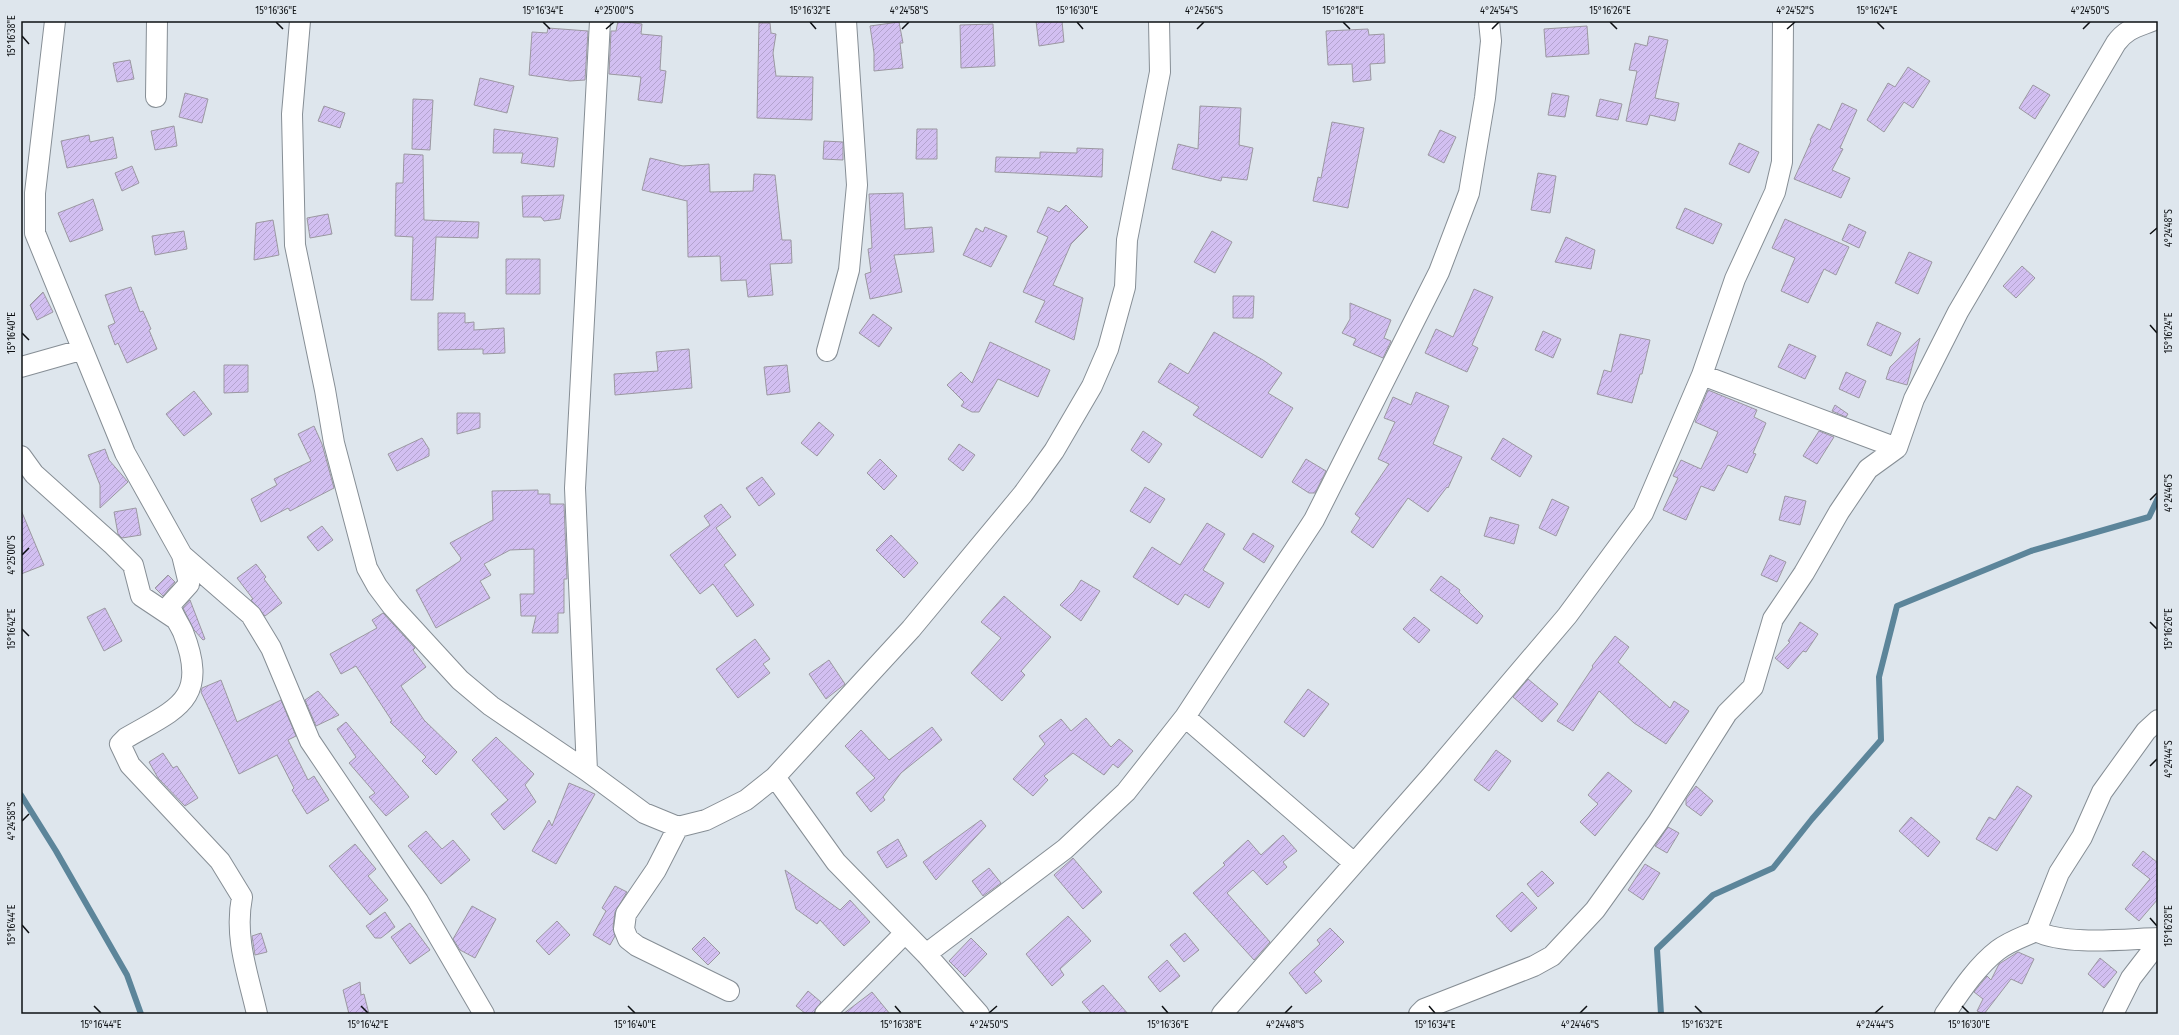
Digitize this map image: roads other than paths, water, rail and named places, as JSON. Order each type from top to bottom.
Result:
[{"type":"street","points":[[55,21],[35,193],[35,233],[81,350],[125,453],[182,555],[189,584],[170,605],[174,618],[183,631],[192,663],[191,686],[183,702],[173,711],[126,738],[120,744],[130,765],[220,860],[242,897],[238,917],[240,940],[257,1014]]},
{"type":"street","points":[[156,97],[157,21]]},
{"type":"street","points":[[300,21],[292,114],[295,245],[325,390],[334,443],[367,568],[377,586],[392,606],[460,680],[491,706],[588,771],[644,813],[678,827],[706,820],[746,800],[775,777],[911,629],[1023,494],[1054,451],[1092,386],[1108,349],[1125,287],[1127,240],[1160,72],[1159,21]]},
{"type":"street","points":[[588,771],[575,488],[600,21]]},
{"type":"street","points":[[827,351],[849,270],[858,185],[846,21]]},
{"type":"street","points":[[926,954],[1065,849],[1126,792],[1185,717],[1314,520],[1439,272],[1469,193],[1485,98],[1490,41],[1489,21]]},
{"type":"street","points":[[1222,1014],[1567,616],[1643,513],[1702,375],[1736,279],[1774,192],[1782,162],[1783,21]]},
{"type":"street","points":[[1419,1014],[1424,1009],[1534,966],[1552,956],[1595,910],[1658,822],[1726,713],[1753,687],[1773,619],[1804,573],[1868,469],[1897,448],[1914,399],[1955,318],[2116,43],[2122,35],[2131,28],[2152,21]]},
{"type":"street","points":[[21,367],[81,350]]},
{"type":"street","points":[[1702,375],[1897,448]]},
{"type":"street","points":[[21,456],[34,474],[112,544],[133,565],[141,596],[174,618]]},
{"type":"street","points":[[182,555],[251,615],[271,648],[310,741],[418,901],[484,1014]]},
{"type":"street","points":[[1185,717],[1354,863]]},
{"type":"street","points":[[1945,1014],[1975,973],[1997,951],[2013,941],[2036,931],[2058,873],[2082,837],[2102,792],[2146,731],[2158,720]]},
{"type":"street","points":[[775,777],[836,862],[926,954],[979,1014]]},
{"type":"street","points":[[678,827],[656,870],[626,914],[624,929],[628,939],[637,946],[730,992]]},
{"type":"street","points":[[2036,931],[2053,938],[2098,940],[2158,938]]},
{"type":"street","points":[[825,1014],[906,933]]},
{"type":"street","points":[[2113,1014],[2130,978],[2158,943]]},
{"type":"waterway","points":[[1661,1014],[1657,949],[1713,895],[1773,868],[1812,819],[1881,740],[1879,677],[1897,606],[2031,551],[2149,517],[2158,498]]},
{"type":"waterway","points":[[21,795],[56,851],[127,975],[141,1014]]}]
